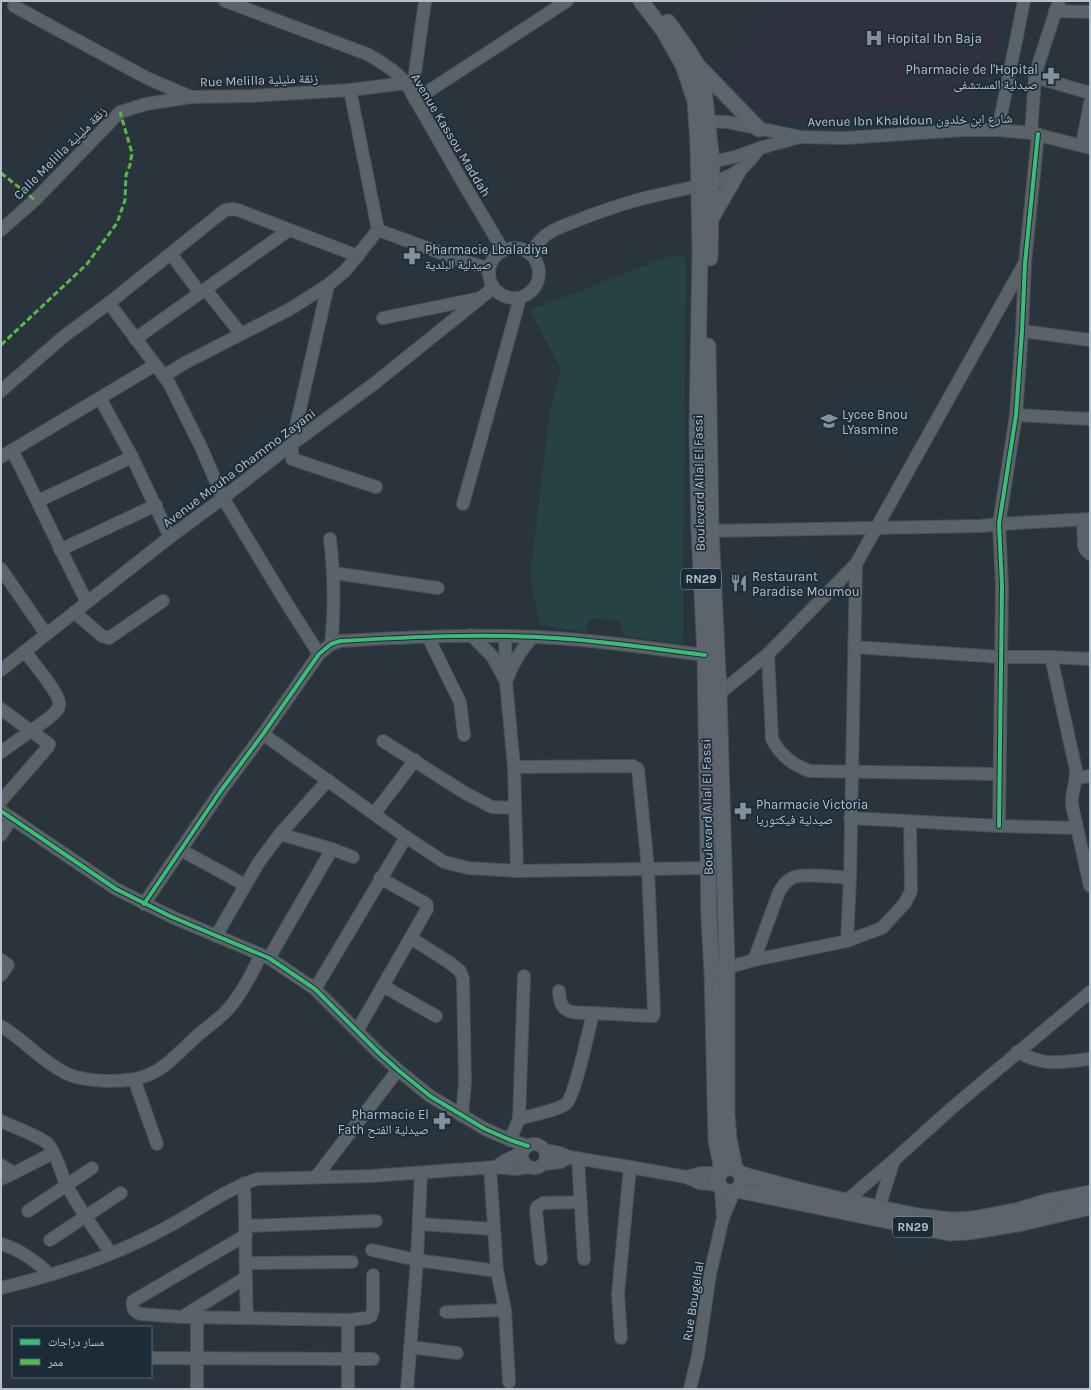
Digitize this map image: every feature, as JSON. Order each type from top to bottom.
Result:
[{"type":"main road","name":"Boulevard Allal El Fassi","points":[[641,1],[663,30],[683,65],[702,121]]},
{"type":"main road","name":"Boulevard Allal El Fassi","points":[[653,1],[696,63],[704,89],[702,121],[706,184],[711,218],[705,531],[705,655],[709,920],[712,971],[716,1140],[729,1180]]},
{"type":"main road","points":[[696,63],[759,129]]},
{"type":"main road","points":[[711,218],[738,172]]},
{"type":"main road","name":"Boulevard Allal El Fassi","points":[[706,184],[700,252],[697,428],[719,693],[727,968],[727,1115],[729,1139],[729,1180]]},
{"type":"main road","name":"RN29","points":[[729,1180],[800,1190],[846,1201],[876,1213],[960,1220],[985,1217],[1019,1210],[1049,1201],[1090,1194]]},
{"type":"main road","name":"RN29","points":[[729,1180],[876,1213],[940,1232],[968,1232],[1018,1224],[1090,1207]]},
{"type":"street","name":"Avenue Kassou Maddah","points":[[224,1],[367,54],[389,66],[411,92],[503,250]]},
{"type":"street","points":[[411,92],[567,1]]},
{"type":"street","points":[[998,130],[1024,1]]},
{"type":"street","points":[[411,92],[427,3]]},
{"type":"street","name":"Rue Melilla زنقة مليلية","points":[[14,6],[150,79],[191,97],[251,96],[350,90],[411,92]]},
{"type":"street","points":[[999,826],[1002,586],[999,524],[1016,415],[1025,263],[1035,133],[1035,76],[1057,6],[1090,12]]},
{"type":"street","points":[[1035,76],[1090,93]]},
{"type":"street","points":[[164,376],[183,364],[290,308],[328,285],[345,271],[378,230],[350,90]]},
{"type":"street","name":"Calle Melilla زنقة مليلية","points":[[1,230],[35,200],[120,112],[146,104],[191,97]]},
{"type":"street","points":[[1086,147],[1090,103]]},
{"type":"street","points":[[702,121],[727,122],[801,137]]},
{"type":"street","name":"Avenue Ibn Khaldoun شارع ابن خلدون","points":[[801,137],[845,138],[964,130],[998,130],[1035,133],[1086,147]]},
{"type":"street","points":[[705,164],[738,156],[760,148],[801,137]]},
{"type":"street","points":[[530,253],[539,241],[554,229],[587,216],[640,199],[706,184],[738,172],[760,148]]},
{"type":"street","points":[[1,391],[63,337],[109,303],[225,210],[238,210],[358,256]]},
{"type":"street","points":[[135,339],[289,230]]},
{"type":"street","points":[[378,230],[489,269]]},
{"type":"street","points":[[517,248],[530,253],[536,259],[540,275],[533,290],[520,298],[513,298],[505,297],[493,288],[490,281],[489,269],[493,259],[503,250],[517,248]]},
{"type":"street","points":[[171,254],[241,334]]},
{"type":"street","points":[[706,704],[768,654],[856,564],[1025,263]]},
{"type":"street","points":[[328,285],[292,444],[292,459],[376,487]]},
{"type":"street","name":"Avenue Mouha Ohammo Zayani","points":[[1,670],[170,537],[375,383],[493,288]]},
{"type":"street","points":[[463,504],[520,298]]},
{"type":"street","points":[[383,318],[479,299]]},
{"type":"street","points":[[109,303],[164,376],[198,441],[223,498],[284,600],[319,654]]},
{"type":"street","points":[[1022,331],[1090,340]]},
{"type":"street","points":[[1,457],[155,365]]},
{"type":"street","points":[[100,398],[132,457],[170,537]]},
{"type":"street","points":[[1016,415],[1090,419]]},
{"type":"street","points":[[12,450],[38,501],[60,550],[88,602]]},
{"type":"street","points":[[38,501],[132,457]]},
{"type":"street","points":[[60,550],[156,505]]},
{"type":"street","points":[[705,531],[981,526],[1086,519],[1084,545],[1085,549],[1090,554]]},
{"type":"street","points":[[330,539],[334,573],[331,644]]},
{"type":"street","points":[[847,941],[850,878],[856,564]]},
{"type":"street","points":[[1,569],[46,634]]},
{"type":"street","points":[[334,573],[438,588]]},
{"type":"street","points":[[74,612],[102,636],[109,638],[163,601]]},
{"type":"street","points":[[144,904],[220,792],[319,654],[331,644],[340,641],[471,635],[594,641],[705,655]]},
{"type":"street","points":[[471,635],[492,656],[500,668],[506,682]]},
{"type":"street","points":[[504,636],[506,682],[514,767],[518,871]]},
{"type":"street","points":[[428,637],[460,702],[464,735]]},
{"type":"street","points":[[506,682],[513,663],[522,649],[533,637]]},
{"type":"street","points":[[854,646],[1000,657],[1090,659]]},
{"type":"street","points":[[1,752],[56,711],[59,702],[51,687],[24,652]]},
{"type":"street","points":[[768,654],[772,739],[777,748],[786,758],[799,767],[810,771],[999,774]]},
{"type":"street","points":[[1051,657],[1076,770],[1077,778],[1072,793],[1072,799],[1090,886]]},
{"type":"street","points":[[1,709],[48,743],[49,746],[1,801]]},
{"type":"street","points":[[263,734],[406,837],[444,862],[468,868],[518,871],[708,868]]},
{"type":"street","points":[[383,741],[465,793],[492,807],[515,808]]},
{"type":"street","points":[[374,814],[415,760]]},
{"type":"street","points":[[514,767],[633,766],[638,769],[648,868],[654,1012],[652,1016],[571,1012],[562,1007],[559,1001],[559,992]]},
{"type":"street","points":[[1077,778],[1090,776]]},
{"type":"street","points":[[216,936],[259,862],[280,834],[328,780]]},
{"type":"street","points":[[1,811],[116,889],[144,904],[265,956],[315,989],[398,1070],[430,1096],[485,1129],[510,1140],[525,1149]]},
{"type":"street","points":[[1,835],[12,818]]},
{"type":"street","points":[[850,818],[999,826],[1077,828]]},
{"type":"street","points":[[712,971],[754,960],[847,941],[882,928],[909,897],[911,891],[910,822]]},
{"type":"street","points":[[280,834],[332,849],[353,857]]},
{"type":"street","points":[[315,989],[380,878],[406,837]]},
{"type":"street","points":[[1,1026],[14,1033],[62,1071],[76,1077],[98,1080],[134,1079],[148,1075],[163,1067],[229,1008],[265,956],[332,849]]},
{"type":"street","points":[[181,850],[245,885]]},
{"type":"street","points":[[754,960],[779,892],[785,883],[793,877],[802,876],[850,878]]},
{"type":"street","points":[[357,1031],[427,909],[427,906],[380,878]]},
{"type":"street","points":[[411,938],[450,962],[460,971],[463,979],[465,1082],[462,1116]]},
{"type":"street","points":[[1,960],[8,965],[1,975]]},
{"type":"street","points":[[510,1140],[519,1119],[524,976]]},
{"type":"street","points":[[383,986],[436,1016]]},
{"type":"street","points":[[846,1201],[1017,1052],[1090,992]]},
{"type":"street","points":[[519,1119],[565,1105],[569,1101],[575,1086],[593,1013]]},
{"type":"street","points":[[1017,1052],[1036,1061],[1045,1063],[1090,1059]]},
{"type":"street","points":[[316,1178],[398,1070]]},
{"type":"street","points":[[134,1079],[157,1144]]},
{"type":"street","points":[[1,1121],[48,1144],[67,1185],[86,1218],[111,1253]]},
{"type":"street","points":[[493,1167],[504,1162],[531,1144],[539,1145],[545,1150],[574,1158],[686,1177],[701,1173],[729,1180]]},
{"type":"street","points":[[525,1149],[523,1160],[528,1167]]},
{"type":"street","points":[[543,1164],[546,1155],[545,1150]]},
{"type":"street","points":[[1,1179],[53,1153]]},
{"type":"street","points":[[1,1288],[51,1275],[111,1253],[158,1232],[244,1183],[257,1179],[421,1174],[493,1167],[515,1169],[528,1167],[536,1168],[543,1164],[561,1162],[574,1158]]},
{"type":"street","points":[[574,1158],[581,1202],[584,1258]]},
{"type":"street","points":[[876,1213],[894,1160]]},
{"type":"street","points":[[1,1165],[14,1173]]},
{"type":"street","points":[[493,1167],[494,1229],[497,1271],[505,1310],[509,1382]]},
{"type":"street","points":[[621,1338],[618,1295],[630,1167]]},
{"type":"street","points":[[28,1211],[92,1168]]},
{"type":"street","points":[[407,1389],[417,1260],[421,1174]]},
{"type":"street","name":"Rue Bougellal","points":[[690,1389],[698,1356],[710,1274],[723,1218],[729,1180]]},
{"type":"street","points":[[244,1183],[247,1318]]},
{"type":"street","points":[[50,1240],[86,1218],[121,1193]]},
{"type":"street","points":[[541,1259],[536,1211],[537,1207],[543,1203],[581,1202]]},
{"type":"street","points":[[373,1275],[373,1310],[371,1316],[367,1318],[348,1320],[182,1317],[136,1313],[132,1307],[133,1301],[246,1231],[376,1221]]},
{"type":"street","points":[[419,1224],[494,1229]]},
{"type":"street","points":[[1,1244],[21,1252],[34,1260],[51,1275]]},
{"type":"street","points":[[372,1250],[417,1260],[497,1271]]},
{"type":"street","points":[[246,1263],[352,1262]]},
{"type":"street","points":[[182,1317],[245,1278]]},
{"type":"street","points":[[446,1312],[505,1310]]},
{"type":"street","points":[[197,1317],[197,1389]]},
{"type":"street","points":[[348,1320],[348,1389]]},
{"type":"street","points":[[410,1347],[457,1353]]},
{"type":"street","points":[[152,1358],[373,1359]]},
{"type":"shaded area","name":"Hopital Ibn Baja","points":[[779,1],[1003,1],[988,75],[976,98],[958,108],[926,114],[921,103],[869,106],[864,113],[814,123],[753,104],[727,77]]},
{"type":"green space","points":[[673,255],[686,257],[683,644],[625,636],[619,621],[590,618],[585,632],[540,625],[530,576],[549,416],[561,369],[530,310]]},
{"type":"marked path","points":[[1,345],[87,264],[117,223],[125,200],[126,175],[130,165],[132,153],[120,112]]},
{"type":"marked path","points":[[1,173],[35,200]]},
{"type":"cycle path","points":[[999,826],[1002,586],[999,524],[1016,415],[1025,263],[1038,134]]},
{"type":"cycle path","points":[[144,904],[220,792],[319,654],[331,644],[340,641],[420,637],[501,636],[592,641],[705,655]]},
{"type":"cycle path","points":[[1,811],[116,889],[172,917],[269,958],[315,989],[379,1053],[430,1096],[485,1129],[528,1146]]},
{"type":"place","name":"Hopital Ibn Baja","points":[[874,38]]},
{"type":"place","name":"Pharmacie de l'Hopital صيدلية المستشفى","points":[[1051,76]]},
{"type":"place","name":"Pharmacie Lbaladiya صيدلية البلدية","points":[[412,256]]},
{"type":"place","name":"Lycee Bnou LYasmine","points":[[829,421]]},
{"type":"place","name":"Restaurant Paradise Moumou","points":[[739,583]]},
{"type":"place","name":"Pharmacie Victoria صيدلية فيكتوريا","points":[[743,811]]},
{"type":"place","name":"Pharmacie El Fath صيدلية الفتح","points":[[442,1121]]}]
